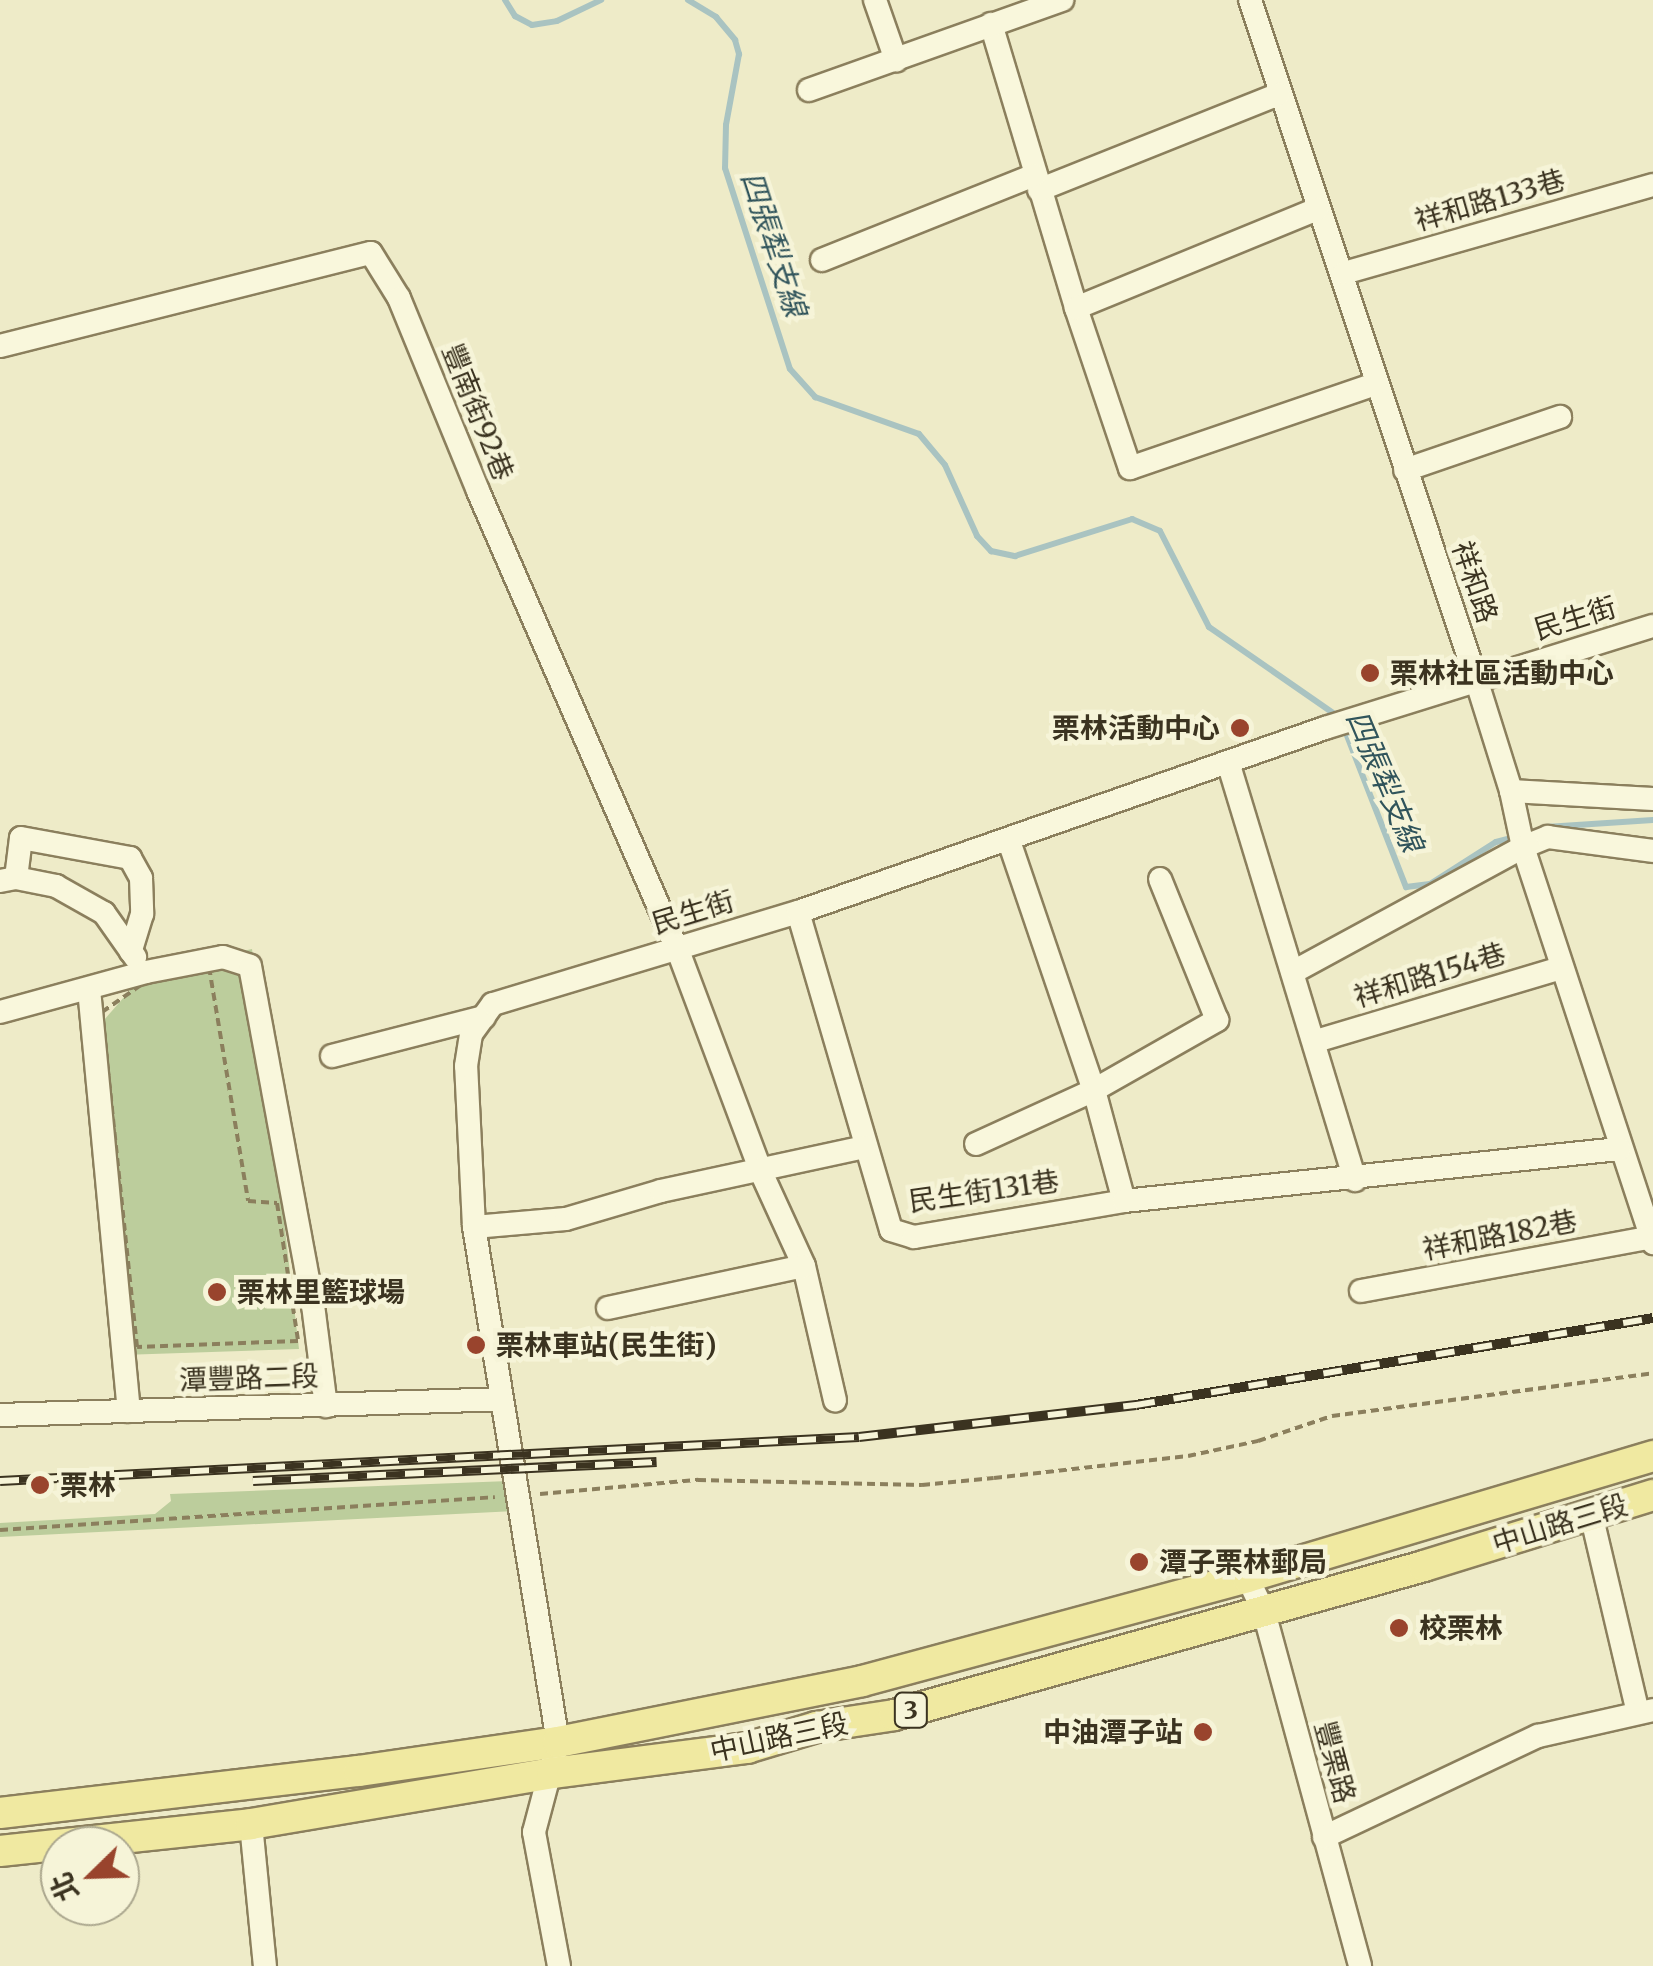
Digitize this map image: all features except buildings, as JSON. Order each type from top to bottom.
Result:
[{"type":"main road","name":"中山路三段","points":[[0,1813],[358,1771],[558,1742],[862,1680],[1247,1577],[1653,1456]]},
{"type":"main road","name":"中山路三段","points":[[0,1852],[251,1824],[552,1773],[747,1748],[816,1727],[894,1715],[1264,1612],[1653,1495]]},
{"type":"street","points":[[875,0],[896,60]]},
{"type":"street","points":[[809,90],[1062,0]]},
{"type":"street","name":"祥和路","points":[[1250,0],[1476,679],[1511,791],[1523,847],[1652,1240]]},
{"type":"street","points":[[991,24],[1076,308],[1130,468],[1376,384]]},
{"type":"street","points":[[822,260],[1279,94]]},
{"type":"street","name":"祥和路133巷","points":[[1344,274],[1653,185]]},
{"type":"street","points":[[1076,308],[1317,209]]},
{"type":"street","name":"豐南街92巷","points":[[0,346],[371,253],[399,298],[478,491],[678,948]]},
{"type":"street","points":[[1406,470],[1560,417]]},
{"type":"street","name":"民生街","points":[[332,1056],[484,1017],[493,1004],[798,912],[1325,728],[1653,626]]},
{"type":"street","points":[[1228,762],[1295,971],[1355,1180]]},
{"type":"street","points":[[1511,791],[1653,799]]},
{"type":"street","points":[[131,952],[142,914],[141,878],[130,858],[22,838],[8,880],[56,886],[104,913],[131,952],[146,972]]},
{"type":"street","points":[[1295,971],[1523,847],[1548,838],[1653,852]]},
{"type":"street","points":[[1008,840],[1094,1090],[1124,1201]]},
{"type":"street","points":[[976,1144],[1094,1090],[1217,1020],[1160,879]]},
{"type":"street","name":"民生街131巷","points":[[798,912],[891,1230],[914,1237],[1124,1201],[1355,1180],[1417,1169],[1619,1149]]},
{"type":"street","points":[[678,948],[762,1172],[804,1266],[835,1400]]},
{"type":"street","points":[[0,1012],[146,972],[223,957],[250,966],[313,1305],[326,1406]]},
{"type":"street","name":"祥和路154巷","points":[[1316,1041],[1561,968]]},
{"type":"street","points":[[89,989],[129,1412]]},
{"type":"street","points":[[484,1017],[471,1034],[466,1066],[474,1227],[487,1289],[499,1399],[558,1742],[534,1832],[560,1966]]},
{"type":"street","points":[[474,1227],[566,1218],[661,1191],[864,1147]]},
{"type":"street","name":"祥和路182巷","points":[[1361,1291],[1652,1240]]},
{"type":"street","points":[[608,1308],[804,1266]]},
{"type":"street","name":"潭豐路二段","points":[[0,1415],[499,1399]]},
{"type":"street","points":[[1324,1837],[1538,1736],[1646,1711],[1591,1514]]},
{"type":"street","name":"豐栗路","points":[[1247,1577],[1264,1612],[1360,1966]]},
{"type":"street","points":[[251,1824],[266,1966]]},
{"type":"path","points":[[208,966],[248,1202],[277,1203],[298,1341],[137,1347],[102,1012],[148,980],[208,966]]},
{"type":"path","points":[[0,1530],[698,1480],[922,1485],[1188,1456],[1258,1442],[1332,1416],[1653,1373]]},
{"type":"green space","points":[[252,949],[299,1349],[122,1355],[104,1020],[146,972]]},
{"type":"green space","points":[[509,1481],[513,1511],[0,1537],[0,1523],[155,1514],[171,1501],[170,1494]]},
{"type":"waterway","name":"四張犁支線","points":[[505,0],[515,16],[532,25],[557,21],[601,0]]},
{"type":"waterway","name":"四張犁支線","points":[[688,0],[716,17],[735,40],[739,54],[726,125],[725,168],[790,369],[815,397],[919,434],[945,465],[977,536],[991,551],[1015,556],[1132,519],[1160,531],[1209,627],[1339,717]]},
{"type":"waterway","name":"四張犁支線","points":[[1344,728],[1406,887],[1430,884],[1496,842],[1515,837]]},
{"type":"waterway","name":"四張犁支線","points":[[1546,827],[1653,820]]},
{"type":"railway","points":[[0,1481],[859,1437],[1136,1405],[1653,1318]]},
{"type":"railway","points":[[253,1481],[657,1462]]},
{"type":"place","name":"栗林社區活動中心","points":[[1370,673]]},
{"type":"place","name":"栗林活動中心","points":[[1240,728]]},
{"type":"place","name":"栗林里籃球場","points":[[217,1292]]},
{"type":"place","name":"栗林車站(民生街)","points":[[476,1345]]},
{"type":"place","name":"栗林","points":[[40,1485]]},
{"type":"place","name":"潭子栗林郵局","points":[[1139,1562]]},
{"type":"place","name":"校栗林","points":[[1399,1628]]},
{"type":"place","name":"中油潭子站","points":[[1203,1732]]}]
